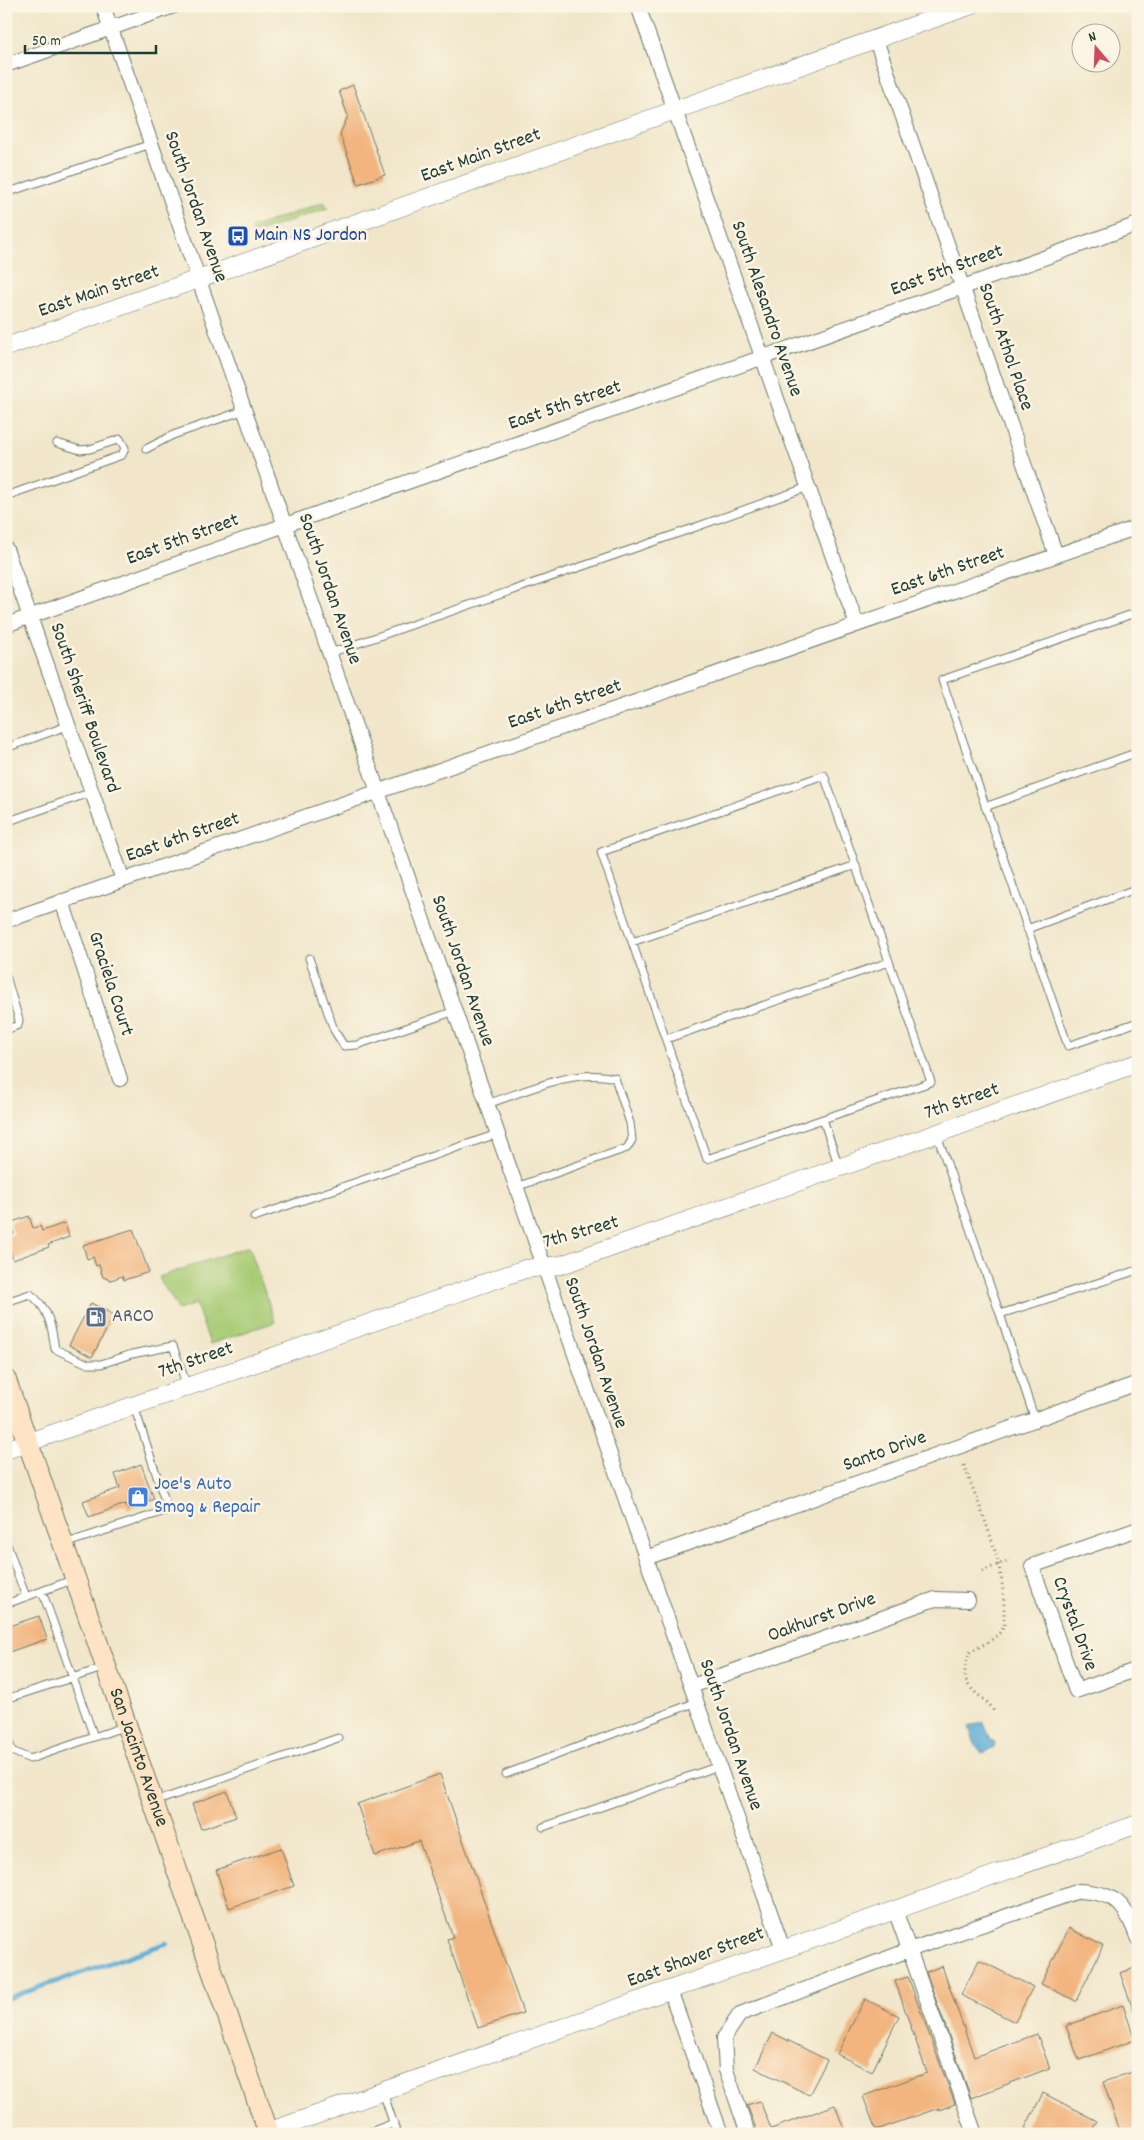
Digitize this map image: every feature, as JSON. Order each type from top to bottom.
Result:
[{"type":"main road","name":"San Jacinto Avenue","points":[[6,1380],[269,2133]]},
{"type":"street","name":"South Jordan Avenue","points":[[103,6],[783,1949]]},
{"type":"street","points":[[6,65],[174,6]]},
{"type":"street","name":"South Alesandro Avenue","points":[[638,6],[856,625]]},
{"type":"street","name":"East Main Street","points":[[6,347],[969,6]]},
{"type":"street","name":"South Athol Place","points":[[876,40],[964,287],[1056,555]]},
{"type":"street","name":"East 5th Street","points":[[6,625],[1138,224]]},
{"type":"street","name":"East 6th Street","points":[[6,921],[1138,527]]},
{"type":"street","name":"South Sheriff Boulevard","points":[[6,549],[123,880]]},
{"type":"street","name":"Graciela Court","points":[[62,901],[120,1078]]},
{"type":"street","name":"7th Street","points":[[6,1450],[525,1269],[561,1265],[1138,1063]]},
{"type":"street","name":"Santo Drive","points":[[646,1558],[1138,1383]]},
{"type":"street","name":"Crystal Drive","points":[[1138,1529],[1032,1566],[1076,1691],[1138,1669]]},
{"type":"street","name":"Oakhurst Drive","points":[[692,1686],[936,1599],[968,1600]]},
{"type":"street","name":"East Shaver Street","points":[[269,2133],[1138,1824]]},
{"type":"street","points":[[748,2134],[726,2070],[724,2038],[740,2014],[909,1950],[1079,1891],[1100,1892],[1116,1899],[1131,1918],[1138,1939]]},
{"type":"street","points":[[895,1910],[975,2134]]},
{"type":"street","points":[[670,1990],[721,2134]]},
{"type":"lane","points":[[6,194],[151,144]]},
{"type":"lane","points":[[146,449],[173,435],[245,410]]},
{"type":"lane","points":[[6,496],[122,455],[126,448],[120,439],[90,449],[80,450],[57,443]]},
{"type":"lane","points":[[330,653],[808,487]]},
{"type":"lane","points":[[1138,612],[942,680],[1068,1046],[1138,1022]]},
{"type":"lane","points":[[6,736],[8,748],[67,726]]},
{"type":"lane","points":[[986,807],[1138,752]]},
{"type":"lane","points":[[824,775],[856,865],[931,1082],[707,1159],[601,852],[824,775]]},
{"type":"lane","points":[[6,822],[92,792]]},
{"type":"lane","points":[[632,942],[856,865]]},
{"type":"lane","points":[[1027,929],[1138,888]]},
{"type":"lane","points":[[309,958],[334,1030],[344,1046],[357,1045],[455,1011]]},
{"type":"lane","points":[[666,1039],[889,962]]},
{"type":"lane","points":[[6,976],[9,994],[19,1020],[18,1026],[6,1030]]},
{"type":"lane","points":[[487,1104],[570,1077],[600,1074],[615,1078],[630,1123],[632,1140],[627,1148],[516,1187]]},
{"type":"lane","points":[[823,1119],[840,1168]]},
{"type":"lane","points":[[254,1217],[497,1134]]},
{"type":"lane","points":[[936,1134],[1000,1314],[1035,1420]]},
{"type":"lane","points":[[1000,1314],[1138,1270]]},
{"type":"lane","points":[[6,1302],[30,1294],[38,1300],[46,1311],[56,1349],[88,1364],[101,1364],[132,1354],[173,1346],[188,1386]]},
{"type":"lane","points":[[63,1544],[168,1510],[134,1406]]},
{"type":"lane","points":[[6,1542],[26,1597]]},
{"type":"lane","points":[[6,1604],[75,1579]]},
{"type":"lane","points":[[42,1591],[94,1737]]},
{"type":"lane","points":[[6,1700],[106,1667]]},
{"type":"lane","points":[[506,1774],[698,1702]]},
{"type":"lane","points":[[6,1734],[9,1752],[30,1759],[126,1726]]},
{"type":"lane","points":[[153,1802],[338,1738]]},
{"type":"lane","points":[[543,1827],[720,1766]]},
{"type":"lane","points":[[383,2091],[397,2134]]},
{"type":"lane","points":[[365,2134],[394,2123]]},
{"type":"path","points":[[964,1465],[999,1564],[1004,1595],[1004,1626],[996,1637],[979,1645],[969,1653],[964,1673],[968,1687],[990,1704],[994,1712]]},
{"type":"path","points":[[982,1571],[1010,1560]]},
{"type":"green space","points":[[324,202],[328,208],[253,234],[251,228]]},
{"type":"green space","points":[[249,1246],[275,1322],[210,1344],[196,1304],[178,1310],[159,1277]]},
{"type":"water","points":[[984,1722],[991,1740],[995,1742],[994,1748],[983,1754],[975,1744],[969,1727]]},
{"type":"building","points":[[353,85],[385,175],[358,184],[340,134],[348,116],[339,91]]},
{"type":"building","points":[[29,1216],[33,1228],[40,1226],[42,1231],[65,1223],[69,1237],[48,1245],[49,1247],[13,1260],[6,1240],[6,1237],[14,1234],[10,1223]]},
{"type":"building","points":[[133,1229],[149,1272],[124,1280],[122,1276],[111,1280],[103,1277],[99,1265],[96,1266],[93,1257],[87,1259],[83,1245]]},
{"type":"building","points":[[91,1303],[114,1315],[92,1357],[69,1345]]},
{"type":"building","points":[[141,1464],[154,1499],[127,1509],[126,1504],[89,1517],[83,1501],[120,1488],[115,1474]]},
{"type":"building","points":[[39,1616],[47,1639],[6,1653],[6,1627]]},
{"type":"building","points":[[440,1774],[523,2013],[478,2028],[447,1939],[453,1937],[419,1841],[375,1856],[357,1804]]},
{"type":"building","points":[[227,1791],[236,1817],[201,1829],[192,1804]]},
{"type":"building","points":[[281,1848],[294,1886],[229,1908],[216,1870]]},
{"type":"building","points":[[1069,1928],[1103,1946],[1076,2001],[1041,1984]]},
{"type":"building","points":[[979,1960],[1033,1987],[1015,2022],[961,1995]]},
{"type":"building","points":[[942,1966],[974,2057],[1037,2034],[1050,2068],[971,2098],[926,1972]]},
{"type":"building","points":[[1135,1968],[1138,1976],[1138,2017],[1136,2017],[1120,1973]]},
{"type":"building","points":[[908,1977],[955,2104],[876,2130],[863,2096],[927,2073],[895,1981]]},
{"type":"building","points":[[865,1999],[899,2016],[872,2072],[837,2054]]},
{"type":"building","points":[[1123,2005],[1135,2040],[1079,2060],[1066,2026]]},
{"type":"building","points":[[773,2033],[827,2060],[809,2095],[755,2068]]},
{"type":"building","points":[[1138,2070],[1138,2134],[1121,2134],[1103,2082]]},
{"type":"building","points":[[1043,2093],[1097,2121],[1090,2134],[1036,2134],[1025,2128]]},
{"type":"building","points":[[760,2101],[771,2129],[835,2105],[846,2134],[758,2134],[747,2105]]},
{"type":"waterway","points":[[6,1999],[167,1943]]},
{"type":"place","name":"Main NS Jordon","points":[[238,236]]},
{"type":"place","name":"ARCO","points":[[96,1317]]},
{"type":"place","name":"Joe's Auto Smog & Repair","points":[[138,1497]]}]
